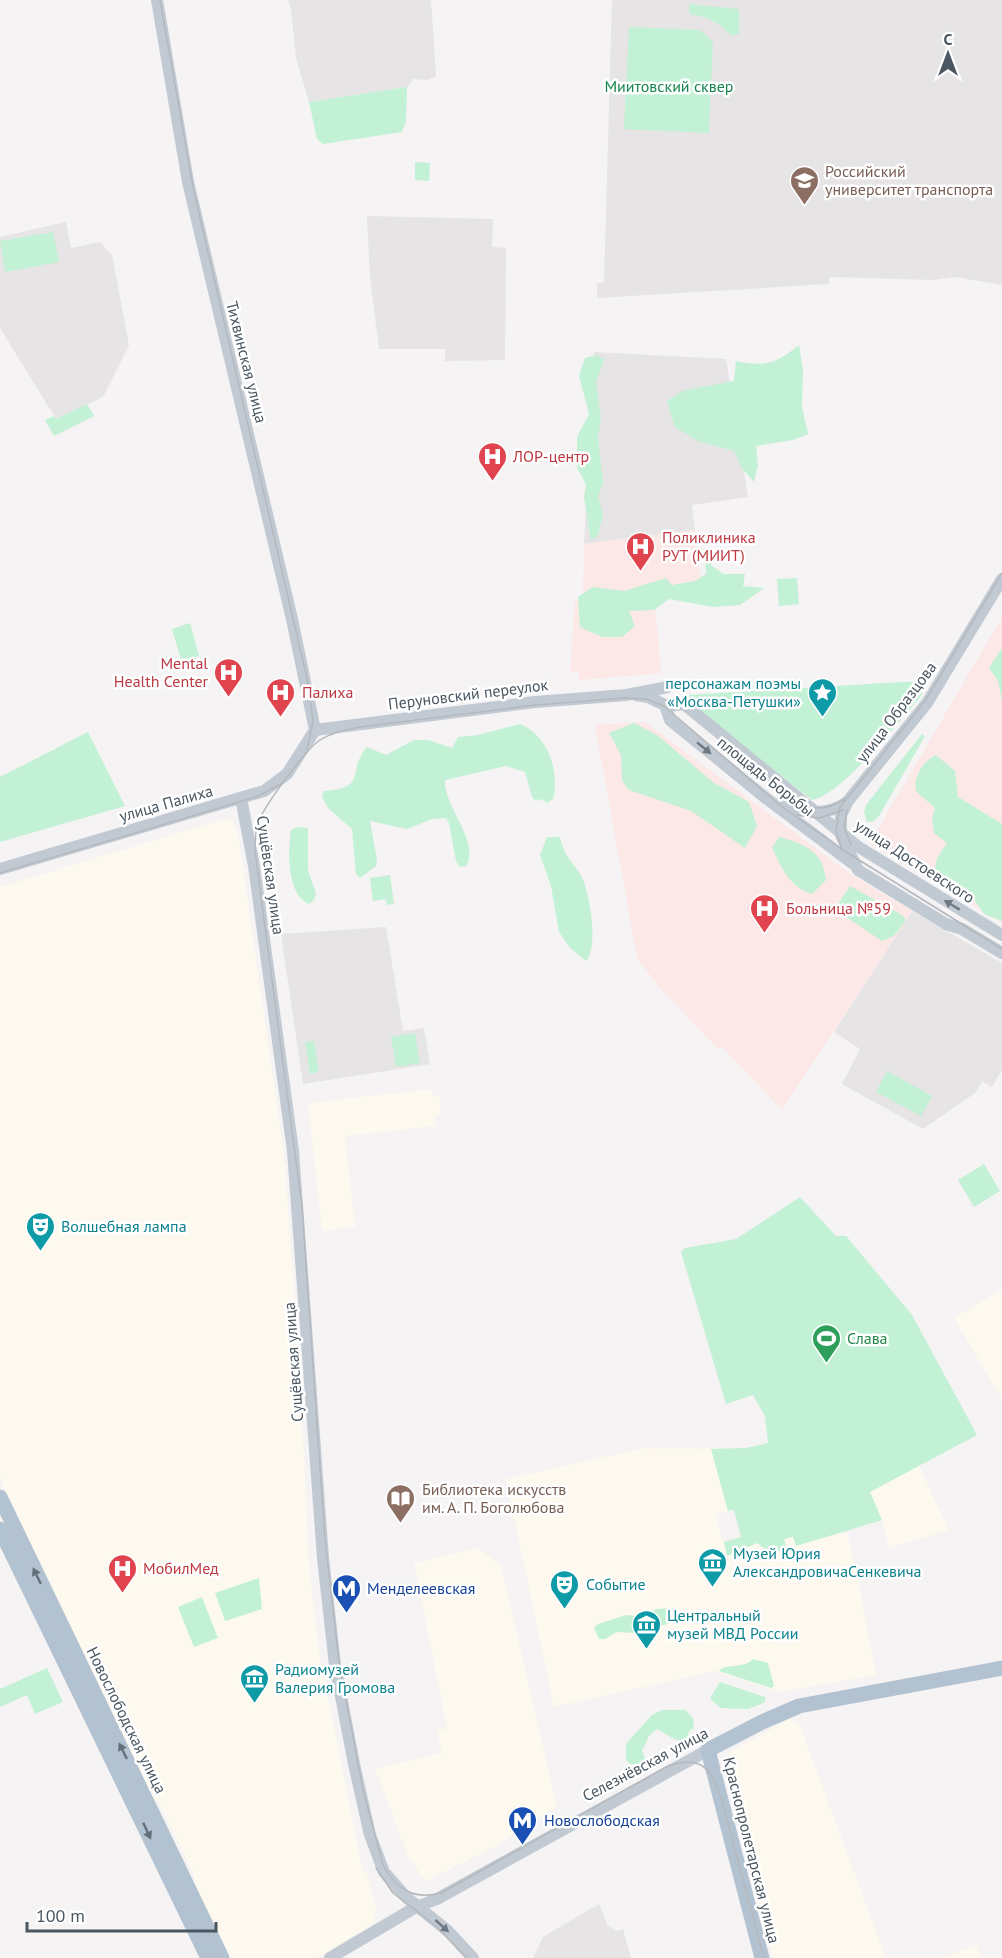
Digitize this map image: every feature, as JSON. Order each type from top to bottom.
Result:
[{"type":"main road","name":"Новослободская улица","points":[[0,1497],[222,1958]]},
{"type":"main road","name":"Новослободская улица","points":[[0,1529],[208,1958]]},
{"type":"main road","name":"Селезнёвская улица","points":[[708,1750],[762,1722],[800,1706],[1002,1668]]},
{"type":"main road","name":"Краснопролетарская улица","points":[[708,1750],[762,1958]]},
{"type":"street","name":"Тихвинская улица","points":[[157,0],[187,177],[292,619],[315,730]]},
{"type":"street","name":"улица Образцова","points":[[841,833],[841,815],[848,801],[927,703],[1002,579]]},
{"type":"street","name":"Перуновский переулок","points":[[315,730],[535,702],[626,694]]},
{"type":"street","name":"площадь Борьбы","points":[[626,694],[648,697],[666,705],[684,704],[841,833]]},
{"type":"street","name":"площадь Борьбы","points":[[666,705],[670,720],[767,799],[854,864]]},
{"type":"street","name":"улица Палиха","points":[[0,870],[264,791],[281,780],[302,754],[315,730]]},
{"type":"street","name":"Сущёвская улица","points":[[241,798],[254,866],[292,1151],[323,1558],[335,1665],[359,1790],[377,1860],[389,1879],[416,1907],[448,1931],[473,1958]]},
{"type":"street","points":[[767,799],[816,813]]},
{"type":"street","name":"улица Образцова","points":[[816,813],[835,809],[848,801]]},
{"type":"street","points":[[841,833],[854,864]]},
{"type":"street","name":"улица Достоевского","points":[[841,833],[919,886],[1002,935]]},
{"type":"street","name":"улица Достоевского","points":[[854,864],[858,870],[886,888],[1002,953]]},
{"type":"street","name":"Селезнёвская улица","points":[[330,1958],[416,1907],[437,1899],[708,1750]]},
{"type":"shaded area","points":[[288,0],[431,0],[436,76],[428,80],[413,79],[407,87],[309,102],[296,58]]},
{"type":"shaded area","name":"Российский университет транспорта","points":[[612,0],[1002,0],[1002,285],[955,277],[934,280],[830,277],[828,284],[597,298],[597,283],[604,283]]},
{"type":"shaded area","points":[[367,216],[493,219],[492,247],[506,248],[505,360],[445,361],[445,349],[379,349],[370,278]]},
{"type":"shaded area","points":[[66,222],[71,248],[100,242],[112,255],[129,345],[103,397],[56,419],[0,328],[0,237]]},
{"type":"shaded area","points":[[594,352],[726,359],[748,497],[692,505],[695,530],[584,544]]},
{"type":"shaded area","points":[[695,530],[701,585],[654,592],[661,673],[579,680],[578,671],[570,672],[575,601],[583,600],[584,544]]},
{"type":"shaded area","points":[[1002,617],[1002,923],[870,843]]},
{"type":"shaded area","name":"Больница №59","points":[[645,722],[846,871],[912,911],[782,1110],[721,1046],[718,1049],[658,986],[637,957],[595,725]]},
{"type":"shaded area","points":[[221,820],[232,820],[238,834],[284,1155],[299,1354],[309,1563],[319,1652],[363,1873],[366,1872],[376,1906],[374,1923],[317,1958],[228,1958],[194,1882],[194,1874],[158,1801],[153,1799],[13,1510],[0,1477],[0,887]]},
{"type":"shaded area","points":[[912,911],[1002,963],[1002,1070],[992,1087],[982,1081],[975,1093],[923,1129],[842,1084],[860,1049],[834,1032]]},
{"type":"shaded area","points":[[386,927],[403,1031],[424,1028],[430,1064],[303,1084],[281,934]]},
{"type":"shaded area","points":[[432,1089],[433,1097],[439,1096],[441,1114],[435,1115],[436,1126],[345,1136],[355,1227],[322,1231],[308,1103]]},
{"type":"shaded area","points":[[1002,1289],[1002,1400],[954,1318]]},
{"type":"shaded area","points":[[644,1448],[711,1449],[728,1511],[716,1515],[727,1556],[757,1543],[793,1537],[796,1546],[847,1532],[876,1675],[780,1692],[716,1671],[554,1707],[506,1479]]},
{"type":"shaded area","points":[[919,1466],[949,1530],[889,1548],[882,1520],[870,1492]]},
{"type":"shaded area","points":[[478,1548],[501,1565],[557,1807],[487,1851],[425,1881],[408,1856],[375,1769],[442,1753],[437,1731],[447,1728],[414,1563]]},
{"type":"shaded area","points":[[790,1719],[799,1723],[886,1958],[773,1958],[757,1900],[759,1893],[724,1763],[727,1755],[734,1749]]},
{"type":"shaded area","points":[[599,1904],[608,1926],[617,1931],[623,1929],[631,1958],[533,1958],[543,1937]]},
{"type":"shaded area","points":[[977,1945],[982,1958],[941,1958]]},
{"type":"green space","points":[[689,4],[739,9],[739,34],[732,36],[713,21],[689,14]]},
{"type":"green space","name":"Миитовский сквер","points":[[629,27],[700,30],[713,42],[709,133],[624,129]]},
{"type":"green space","points":[[407,87],[406,121],[402,132],[323,144],[317,139],[309,102]]},
{"type":"green space","points":[[415,162],[430,163],[429,181],[415,180]]},
{"type":"green space","points":[[53,232],[59,262],[5,272],[0,241]]},
{"type":"green space","points":[[799,345],[803,369],[802,407],[808,434],[793,440],[756,446],[758,465],[754,482],[742,468],[734,451],[698,441],[675,427],[667,401],[682,391],[734,381],[736,361],[763,364],[777,360]]},
{"type":"green space","points":[[596,355],[604,359],[596,383],[601,417],[598,438],[603,483],[598,496],[603,514],[598,536],[591,540],[584,498],[586,485],[577,467],[577,437],[589,414],[579,376],[585,358]]},
{"type":"green space","points":[[87,404],[94,416],[54,436],[45,420],[54,416],[56,419]]},
{"type":"green space","points":[[711,548],[711,565],[723,574],[745,574],[743,586],[764,588],[740,605],[713,607],[669,599],[654,610],[629,611],[635,626],[622,637],[602,637],[580,627],[578,597],[592,587],[624,591],[666,578],[672,585],[695,581],[706,574],[705,553]]},
{"type":"green space","points":[[797,578],[799,604],[779,606],[777,579]]},
{"type":"green space","points":[[190,623],[199,656],[182,663],[172,629]]},
{"type":"green space","points":[[1002,648],[1002,701],[998,681],[989,668]]},
{"type":"green space","points":[[918,682],[923,689],[921,696],[870,756],[839,785],[825,795],[812,800],[687,703],[687,695]]},
{"type":"green space","points":[[634,723],[657,735],[714,783],[749,802],[757,826],[745,848],[691,811],[629,790],[622,780],[621,755],[609,733]]},
{"type":"green space","points":[[520,724],[530,729],[538,737],[550,756],[555,777],[553,799],[547,803],[542,799],[536,801],[532,797],[525,772],[506,766],[445,780],[450,801],[469,846],[466,866],[460,867],[456,861],[446,818],[432,819],[407,829],[370,821],[376,866],[360,878],[356,874],[352,829],[328,808],[322,797],[324,791],[338,789],[352,782],[361,756],[367,747],[386,755],[414,740],[428,740],[452,748],[458,737],[478,735]]},
{"type":"green space","points":[[88,732],[125,806],[0,842],[0,777]]},
{"type":"green space","points":[[922,734],[925,736],[879,816],[874,821],[867,822],[864,812],[866,805]]},
{"type":"green space","points":[[936,755],[955,771],[958,797],[1002,824],[1002,921],[984,914],[973,898],[944,885],[936,872],[939,854],[947,843],[934,833],[932,818],[935,808],[916,791],[915,786],[920,770]]},
{"type":"green space","points":[[297,827],[308,828],[308,871],[316,893],[314,900],[309,904],[296,891],[290,871],[291,830]]},
{"type":"green space","points":[[547,837],[560,837],[566,854],[584,882],[592,919],[592,944],[586,961],[570,948],[559,932],[551,886],[540,855]]},
{"type":"green space","points":[[779,837],[805,846],[817,855],[826,880],[812,894],[797,887],[783,869],[772,848]]},
{"type":"green space","points":[[390,875],[394,904],[387,905],[386,899],[373,901],[370,878]]},
{"type":"green space","points":[[850,886],[902,915],[906,920],[894,936],[882,941],[837,911],[838,904]]},
{"type":"green space","points":[[415,1033],[420,1063],[396,1067],[391,1037]]},
{"type":"green space","points":[[314,1041],[319,1072],[310,1074],[305,1042]]},
{"type":"green space","points":[[887,1071],[932,1096],[921,1116],[876,1092]]},
{"type":"green space","points":[[984,1164],[1000,1191],[974,1207],[958,1180]]},
{"type":"green space","name":"Слава","points":[[800,1197],[836,1236],[846,1236],[912,1315],[977,1435],[870,1492],[882,1520],[796,1546],[793,1537],[784,1539],[787,1549],[770,1553],[757,1543],[727,1556],[724,1542],[741,1537],[734,1510],[728,1511],[711,1449],[746,1448],[768,1443],[765,1416],[753,1395],[726,1404],[681,1252],[685,1248],[736,1239]]},
{"type":"green space","points":[[259,1578],[262,1609],[225,1621],[215,1593]]},
{"type":"green space","points":[[202,1597],[218,1638],[194,1647],[178,1607]]},
{"type":"green space","points":[[676,1608],[684,1616],[679,1621],[634,1633],[617,1632],[605,1639],[599,1639],[594,1628],[598,1624],[626,1615],[644,1617],[656,1609]]},
{"type":"green space","points":[[753,1659],[768,1663],[774,1686],[771,1688],[719,1671],[722,1668],[745,1664]]},
{"type":"green space","points":[[47,1668],[63,1702],[35,1714],[27,1695],[0,1707],[0,1689]]},
{"type":"green space","points":[[720,1682],[765,1697],[765,1702],[748,1709],[720,1708],[710,1698]]},
{"type":"green space","points":[[662,1710],[685,1710],[693,1718],[694,1728],[689,1731],[687,1740],[676,1740],[657,1729],[649,1736],[642,1751],[646,1762],[641,1765],[630,1764],[626,1760],[626,1744],[652,1715]]},
{"type":"tram line","points":[[160,0],[194,192],[308,683],[313,721],[307,750]]},
{"type":"tram line","points":[[842,850],[836,831],[840,807],[925,701],[1002,573]]},
{"type":"tram line","points":[[764,1958],[722,1801],[710,1773],[704,1767],[690,1762],[668,1766],[441,1893],[422,1895],[407,1891],[394,1881],[383,1865],[363,1790],[339,1662],[325,1540],[302,1206],[255,851],[257,826],[268,804],[295,766],[320,740],[334,733],[360,727],[536,705],[625,698],[646,699],[664,706],[781,806],[843,850],[1002,949]]},
{"type":"tram line","points":[[0,873],[256,797],[281,784]]},
{"type":"tram line","points":[[791,802],[805,807],[819,808],[845,799]]},
{"type":"tram line","points":[[797,815],[819,818],[843,810]]},
{"type":"tram line","points":[[847,811],[844,827],[851,845]]},
{"type":"tram line","points":[[376,1868],[393,1893],[436,1926],[467,1958]]},
{"type":"place","name":"Российский университет транспорта","points":[[804,206]]},
{"type":"place","name":"ЛОР-центр","points":[[492,482]]},
{"type":"place","name":"Поликлиника РУТ (МИИТ)","points":[[641,572]]},
{"type":"place","name":"Mental Health Center","points":[[229,698]]},
{"type":"place","name":"Палиха","points":[[281,718]]},
{"type":"place","name":"персонажам поэмы «Москва-Петушки»","points":[[822,718]]},
{"type":"place","name":"Больница №59","points":[[765,934]]},
{"type":"place","name":"Волшебная лампа","points":[[40,1252]]},
{"type":"place","name":"Слава","points":[[826,1364]]},
{"type":"place","name":"Библиотека искусств им. А. П. Боголюбова","points":[[401,1524]]},
{"type":"place","name":"Музей Юрия АлександровичаСенкевича","points":[[712,1588]]},
{"type":"place","name":"МобилМед","points":[[122,1594]]},
{"type":"place","name":"Событие","points":[[565,1610]]},
{"type":"place","name":"Менделеевская","points":[[346,1614]]},
{"type":"place","name":"Центральный музей МВД России","points":[[646,1650]]},
{"type":"place","name":"Радиомузей Валерия Громова","points":[[254,1704]]},
{"type":"place","name":"Новослободская","points":[[523,1846]]}]
